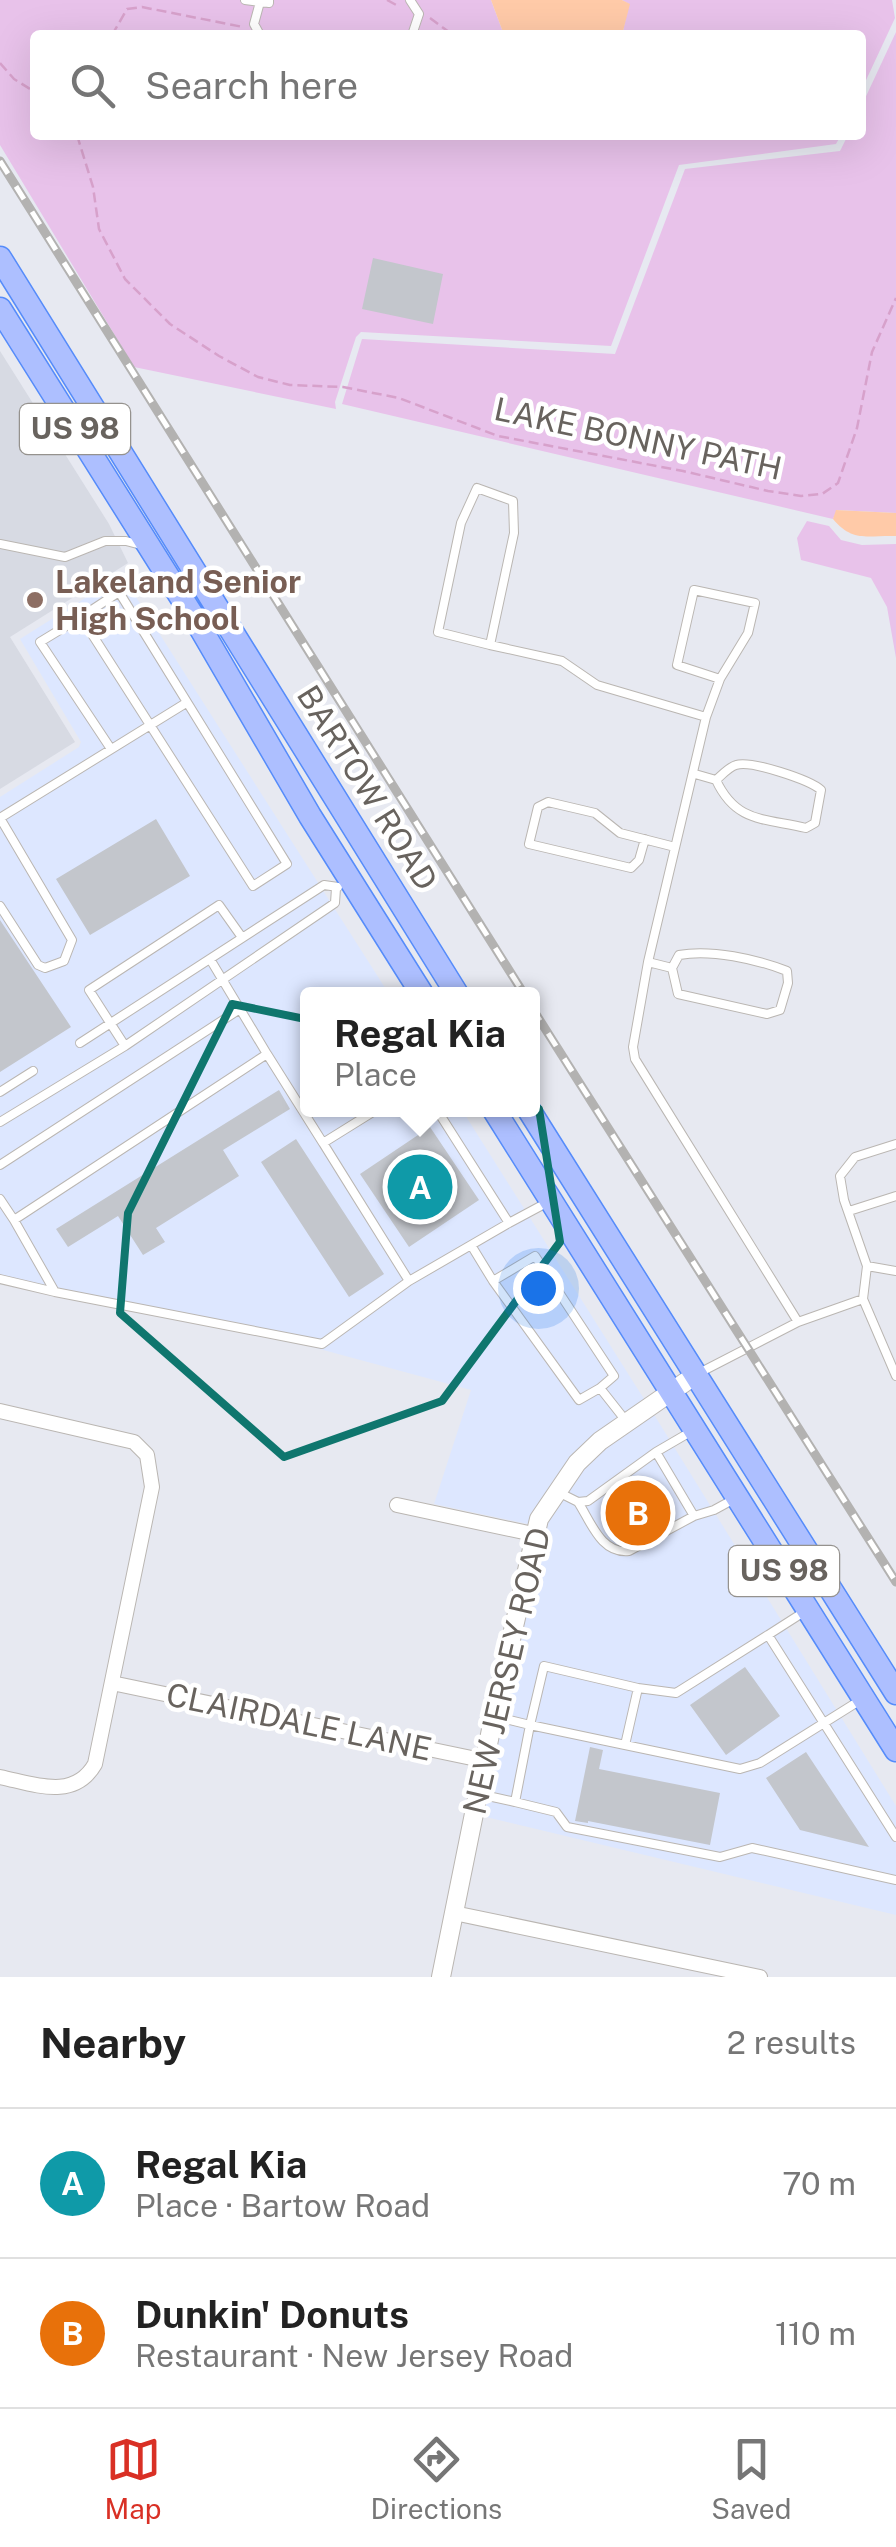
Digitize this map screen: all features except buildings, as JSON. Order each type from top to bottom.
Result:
[{"type":"main road","name":"BARTOW ROAD","points":[[0,258],[453,987]]},
{"type":"main road","name":"BARTOW ROAD","points":[[0,309],[150,549],[343,884],[417,987]]},
{"type":"main road","name":"US 98","points":[[498,1117],[896,1750]]},
{"type":"main road","name":"US 98","points":[[534,1117],[892,1688]]},
{"type":"main road","points":[[863,1698],[892,1688]]},
{"type":"street","points":[[343,884],[374,863]]},
{"type":"street","name":"NEW JERSEY ROAD","points":[[441,1977],[533,1534],[556,1491],[577,1463],[626,1421],[696,1374]]},
{"type":"street","points":[[0,1411],[121,1436],[147,1455],[152,1472],[95,1764],[88,1777],[76,1786],[57,1788],[0,1776]]},
{"type":"street","points":[[397,1505],[533,1534]]},
{"type":"street","name":"CLAIRDALE LANE","points":[[112,1682],[486,1761]]},
{"type":"street","points":[[454,1912],[760,1977]]},
{"type":"lane","points":[[244,0],[264,1],[254,24],[257,30]]},
{"type":"lane","points":[[410,0],[419,14],[414,30]]},
{"type":"lane","points":[[490,645],[514,533],[513,501],[478,488],[461,523],[438,632],[490,645],[562,660],[597,686],[706,718]]},
{"type":"lane","points":[[0,544],[66,556],[106,541],[126,541],[150,549]]},
{"type":"lane","points":[[720,679],[677,665],[694,590],[755,603],[748,633],[720,679],[706,718],[648,962],[635,1059],[798,1322]]},
{"type":"lane","points":[[81,617],[253,886],[287,864],[119,592],[40,642],[111,749]]},
{"type":"lane","points":[[0,906],[38,965],[45,968],[64,961],[72,940],[0,818],[186,703]]},
{"type":"lane","points":[[695,774],[716,780],[737,812],[806,828],[814,824],[822,790],[812,782],[746,765],[734,765],[716,780]]},
{"type":"lane","points":[[645,839],[639,860],[631,868],[529,844],[538,807],[548,802],[595,813],[620,833],[645,839],[675,847]]},
{"type":"lane","points":[[0,1124],[224,981],[334,903],[343,884],[324,885],[80,1043]]},
{"type":"lane","points":[[126,1046],[89,990],[220,905],[241,936]]},
{"type":"lane","points":[[692,952],[767,963],[786,970],[788,984],[780,1010],[767,1014],[678,994],[672,968],[679,955],[692,952]]},
{"type":"lane","points":[[210,959],[300,1105]]},
{"type":"lane","points":[[648,962],[672,968]]},
{"type":"lane","points":[[0,1165],[240,1009]]},
{"type":"lane","points":[[14,1220],[268,1054]]},
{"type":"lane","points":[[0,1092],[33,1072]]},
{"type":"lane","points":[[308,1117],[410,1282]]},
{"type":"lane","points":[[324,1143],[365,1117]]},
{"type":"lane","points":[[441,1117],[509,1223]]},
{"type":"lane","points":[[896,1144],[855,1157],[843,1168],[840,1186],[867,1266],[863,1298],[896,1376]]},
{"type":"lane","points":[[849,1211],[896,1196]]},
{"type":"lane","points":[[0,1199],[54,1292]]},
{"type":"lane","points":[[0,1279],[322,1344],[410,1282],[551,1200]]},
{"type":"lane","points":[[471,1245],[493,1281],[579,1400],[614,1376],[535,1256],[493,1281]]},
{"type":"lane","points":[[867,1266],[896,1271]]},
{"type":"lane","points":[[696,1374],[798,1322],[863,1298]]},
{"type":"lane","points":[[600,1388],[626,1421]]},
{"type":"lane","points":[[578,1502],[588,1501],[656,1452],[696,1429]]},
{"type":"lane","points":[[656,1452],[694,1516]]},
{"type":"lane","points":[[556,1491],[578,1502],[603,1542],[620,1552],[738,1496]]},
{"type":"lane","points":[[515,1802],[544,1666],[676,1693],[808,1610]]},
{"type":"lane","points":[[768,1636],[896,1837]]},
{"type":"lane","points":[[625,1746],[638,1688]]},
{"type":"lane","points":[[494,1716],[740,1769],[760,1763],[863,1698]]},
{"type":"lane","points":[[479,1794],[556,1812],[566,1826],[720,1858],[752,1848],[896,1880]]},
{"type":"path","points":[[115,30],[127,9],[142,6],[245,30]]},
{"type":"path","points":[[0,63],[30,89]]},
{"type":"path","name":"LAKE BONNY PATH","points":[[79,140],[93,186],[99,228],[126,279],[170,324],[232,363],[290,385],[343,387],[399,398],[498,436],[683,470],[768,491],[801,496],[822,494],[838,483],[857,428],[872,352],[896,298]]},
{"type":"highlighted area","points":[[232,1004],[359,1030],[539,1109],[560,1242],[442,1401],[284,1457],[120,1313],[128,1213]]},
{"type":"shaded area","points":[[0,0],[491,0],[502,30],[30,30],[30,140],[838,140],[836,144],[679,165],[611,346],[361,332],[356,337],[336,409],[134,367],[0,145]]},
{"type":"shaded area","points":[[491,0],[622,0],[630,4],[623,30],[502,30]]},
{"type":"shaded area","points":[[622,0],[892,0],[895,18],[866,80],[866,30],[623,30],[629,4]]},
{"type":"shaded area","points":[[896,32],[896,513],[837,510],[833,519],[342,404],[362,339],[615,354],[685,169],[840,151],[846,140],[866,140],[866,96]]},
{"type":"shaded area","name":"Lakeland Senior High School","points":[[0,351],[109,524],[128,563],[10,637],[75,742],[0,789]]},
{"type":"shaded area","points":[[836,510],[896,513],[896,536],[847,532],[833,519]]},
{"type":"shaded area","points":[[807,521],[829,526],[841,540],[862,545],[896,544],[896,658],[887,607],[871,578],[801,560],[797,538]]},
{"type":"shaded area","points":[[122,575],[385,987],[300,987],[300,1117],[466,1117],[644,1399],[595,1434],[571,1457],[528,1524],[434,1504],[471,1390],[257,1332],[0,1283],[0,797],[79,747],[81,742],[20,639]]},
{"type":"shaded area","points":[[653,1413],[896,1806],[896,1915],[482,1816],[546,1523],[582,1469]]},
{"type":"railway","points":[[0,161],[520,987]]},
{"type":"railway","points":[[540,1021],[896,1582]]},
{"type":"place","name":"Lakeland Senior High School","points":[[35,600]]},
{"type":"place","name":"Regal Kia","points":[[420,1187]]},
{"type":"place","name":"Dunkin' Donuts","points":[[638,1513]]}]
